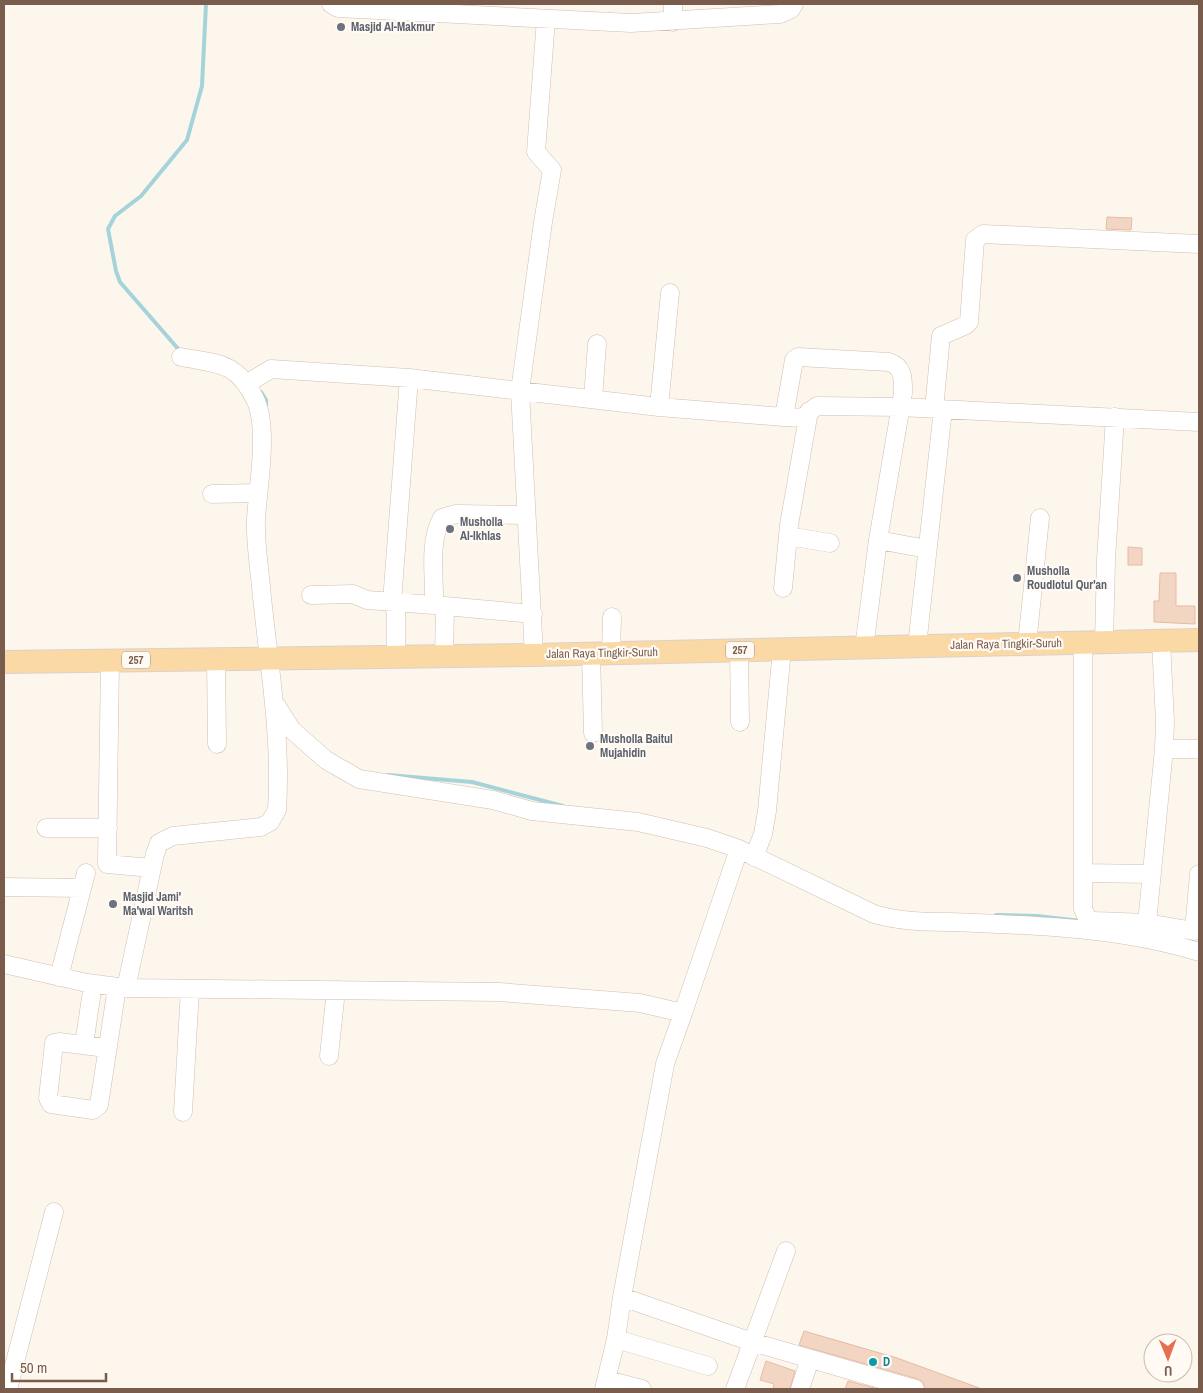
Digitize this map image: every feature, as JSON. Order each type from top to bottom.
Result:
[{"type":"main road","name":"Jalan Raya Tingkir-Suruh","points":[[4,662],[601,654],[1199,640]]},
{"type":"street","points":[[331,4],[338,8],[631,23],[673,22],[780,14],[791,9],[794,4]]},
{"type":"street","points":[[673,4],[673,22]]},
{"type":"street","points":[[534,655],[520,391],[552,170],[536,152],[546,19]]},
{"type":"street","points":[[917,646],[938,409],[941,336],[969,322],[976,240],[978,236],[983,234],[1199,244]]},
{"type":"street","points":[[659,407],[670,294]]},
{"type":"street","points":[[593,399],[598,344]]},
{"type":"street","points":[[180,356],[228,367],[239,374],[254,379],[271,369],[409,378],[659,407],[784,417],[802,418],[817,406],[900,407],[1199,422]]},
{"type":"street","points":[[784,417],[794,360],[798,357],[863,359],[897,365],[903,377],[900,407],[878,540],[864,648]]},
{"type":"street","points":[[396,657],[396,613],[392,602],[409,378]]},
{"type":"street","points":[[106,1048],[54,1043],[48,1098],[54,1106],[93,1110],[98,1108],[106,1048],[159,843],[173,836],[261,827],[270,822],[277,810],[276,705],[256,522],[261,458],[260,416],[256,401],[254,379]]},
{"type":"street","points":[[783,588],[788,536],[809,411]]},
{"type":"street","points":[[1115,417],[1106,560],[1094,643],[1083,909],[1088,920],[1147,923],[1199,952]]},
{"type":"street","points":[[212,494],[258,493]]},
{"type":"street","points":[[444,656],[435,541],[437,527],[442,518],[456,514],[526,515]]},
{"type":"street","points":[[1027,644],[1040,518]]},
{"type":"street","points":[[788,536],[830,543]]},
{"type":"street","points":[[878,540],[927,549]]},
{"type":"street","points":[[311,595],[354,594],[368,600],[533,614]]},
{"type":"street","points":[[594,733],[601,654],[612,617]]},
{"type":"street","points":[[1147,923],[1164,749],[1165,722],[1161,641]]},
{"type":"street","points":[[642,1389],[606,1385],[616,1339],[665,1064],[682,1013],[767,812],[782,649]]},
{"type":"street","points":[[739,650],[740,722]]},
{"type":"street","points":[[110,660],[108,866],[152,868]]},
{"type":"street","points":[[216,660],[217,744]]},
{"type":"street","points":[[276,705],[292,730],[326,760],[359,779],[493,800],[532,811],[638,822],[706,838],[752,851],[874,914],[894,920],[1164,934],[1197,932],[1199,880]]},
{"type":"street","points":[[1164,749],[1199,749]]},
{"type":"street","points":[[46,828],[108,828]]},
{"type":"street","points":[[1083,873],[1151,874]]},
{"type":"street","points":[[4,887],[84,881],[59,977]]},
{"type":"street","points":[[4,964],[93,984],[121,987],[500,992],[640,1003],[682,1013]]},
{"type":"street","points":[[84,1045],[93,984]]},
{"type":"street","points":[[183,1112],[190,988]]},
{"type":"street","points":[[329,1056],[336,990]]},
{"type":"street","points":[[8,1389],[54,1212]]},
{"type":"street","points":[[735,1389],[786,1251]]},
{"type":"street","points":[[622,1297],[752,1342],[810,1359],[869,1382],[915,1389]]},
{"type":"street","points":[[616,1339],[708,1366]]},
{"type":"street","points":[[800,1389],[810,1359]]},
{"type":"building","points":[[1107,217],[1132,218],[1131,230],[1106,229]]},
{"type":"building","points":[[1128,547],[1142,548],[1142,565],[1128,565]]},
{"type":"building","points":[[1160,573],[1176,573],[1176,606],[1195,606],[1195,624],[1154,622],[1154,601],[1159,601]]},
{"type":"building","points":[[804,1331],[897,1358],[982,1389],[925,1389],[923,1382],[918,1379],[799,1345]]},
{"type":"building","points":[[766,1361],[795,1371],[790,1389],[773,1389],[774,1384],[760,1380]]},
{"type":"building","points":[[848,1381],[878,1389],[845,1389]]},
{"type":"waterway","points":[[180,351],[120,282],[108,229],[115,216],[141,196],[187,140],[202,86],[206,4]]},
{"type":"waterway","points":[[261,392],[266,400],[266,409]]},
{"type":"waterway","points":[[388,775],[472,782],[563,806]]},
{"type":"waterway","points":[[996,915],[1037,916],[1081,921]]},
{"type":"place","name":"Masjid Al-Makmur","points":[[341,27]]},
{"type":"place","name":"Musholla Al-Ikhlas","points":[[450,529]]},
{"type":"place","name":"Musholla Roudlotul Qur'an","points":[[1017,578]]},
{"type":"place","name":"Musholla Baitul Mujahidin","points":[[590,746]]},
{"type":"place","name":"Masjid Jami' Ma'wal Waritsh","points":[[113,904]]},
{"type":"place","name":"D","points":[[873,1362]]}]
